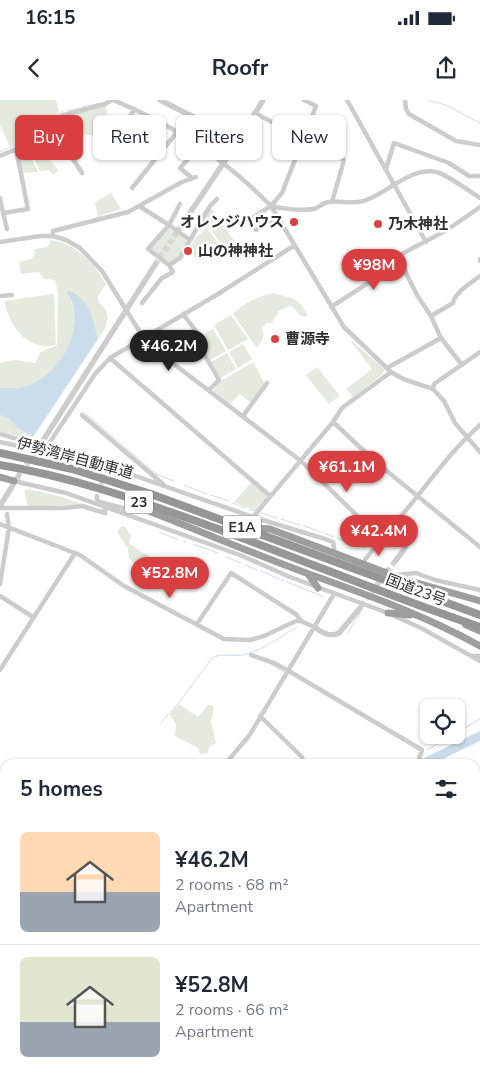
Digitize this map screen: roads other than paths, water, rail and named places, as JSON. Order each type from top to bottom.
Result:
[{"type":"highway","name":"国道23号","points":[[0,453],[55,463],[148,490],[480,612]]},
{"type":"highway","name":"伊勢湾岸自動車道","points":[[0,453],[72,469],[143,491],[438,599],[480,612]]},
{"type":"highway","name":"国道23号","points":[[0,465],[60,479],[127,498],[432,610],[480,631]]},
{"type":"highway","name":"伊勢湾岸自動車道","points":[[0,465],[49,475],[116,493],[231,533],[480,627]]},
{"type":"highway","points":[[0,478],[16,478]]},
{"type":"highway","name":"23","points":[[127,498],[146,510],[425,618],[480,646]]},
{"type":"highway","name":"23","points":[[246,527],[270,530],[394,576],[480,601]]},
{"type":"highway","points":[[308,574],[318,588]]},
{"type":"highway","points":[[388,614],[402,614],[425,618]]},
{"type":"highway","points":[[471,624],[480,631]]},
{"type":"street","points":[[64,115],[105,104],[112,100],[146,115]]},
{"type":"street","points":[[160,100],[190,115]]},
{"type":"street","points":[[263,100],[255,114],[272,122]]},
{"type":"street","points":[[304,100],[316,106],[312,115]]},
{"type":"street","points":[[347,100],[426,242]]},
{"type":"street","points":[[405,100],[406,110],[409,114],[428,126],[456,141],[480,145]]},
{"type":"street","points":[[131,115],[135,109]]},
{"type":"street","points":[[132,188],[176,133]]},
{"type":"street","points":[[386,169],[394,143],[449,163],[469,176],[480,176]]},
{"type":"street","points":[[0,156],[15,149]]},
{"type":"street","points":[[3,212],[28,209],[18,160]]},
{"type":"street","points":[[74,160],[82,173]]},
{"type":"street","points":[[53,236],[53,231],[128,212],[182,182],[194,178],[180,168],[187,160]]},
{"type":"street","points":[[221,160],[271,206],[344,327],[389,370],[404,379],[433,388],[444,401],[456,423],[480,452]]},
{"type":"street","points":[[278,216],[256,230],[249,220],[271,206],[282,194],[295,160]]},
{"type":"street","points":[[332,202],[344,160]]},
{"type":"street","points":[[181,226],[224,162]]},
{"type":"street","points":[[271,206],[282,209],[314,208],[327,202],[367,200],[394,184],[420,173],[439,173],[480,198]]},
{"type":"street","points":[[0,198],[7,230]]},
{"type":"street","points":[[169,264],[180,258],[210,206],[217,199]]},
{"type":"street","points":[[142,303],[162,278],[173,272],[169,264],[148,249],[169,225],[180,204]]},
{"type":"street","points":[[139,206],[190,240]]},
{"type":"street","points":[[331,307],[379,276],[380,273],[377,267],[447,230],[480,207]]},
{"type":"street","points":[[0,242],[53,236],[66,240],[80,248],[102,271],[143,337],[166,358],[301,461],[380,538]]},
{"type":"street","points":[[46,448],[95,374],[110,358],[218,294],[295,245]]},
{"type":"street","points":[[400,256],[406,273],[417,295],[431,316],[441,338],[462,365]]},
{"type":"street","points":[[0,442],[36,451],[155,265]]},
{"type":"street","points":[[431,316],[453,303],[454,299],[463,289],[480,276]]},
{"type":"street","points":[[0,296],[12,295]]},
{"type":"street","points":[[183,314],[199,335],[195,338],[219,380],[209,390]]},
{"type":"street","points":[[253,517],[333,422],[342,408],[389,370],[441,338]]},
{"type":"street","points":[[433,388],[434,384],[480,352]]},
{"type":"street","points":[[110,358],[270,496]]},
{"type":"street","points":[[243,416],[267,383]]},
{"type":"street","points":[[82,415],[166,487]]},
{"type":"street","points":[[333,422],[377,463],[480,547]]},
{"type":"street","points":[[362,564],[380,538],[399,519],[480,425]]},
{"type":"street","points":[[0,434],[332,542],[334,553]]},
{"type":"street","points":[[104,507],[105,513],[82,506],[63,508],[0,507],[16,478],[66,493],[240,555],[318,588],[388,614],[423,629],[480,661]]},
{"type":"street","points":[[97,496],[99,502],[123,508],[126,514]]},
{"type":"street","points":[[0,584],[8,528],[7,514]]},
{"type":"street","points":[[396,560],[409,543],[409,532],[406,525],[399,519]]},
{"type":"street","points":[[0,524],[88,559],[124,586],[224,638],[240,640],[264,636],[296,621],[301,621],[327,635],[335,635],[342,630],[360,608]]},
{"type":"street","points":[[0,670],[75,553]]},
{"type":"street","points":[[197,624],[231,573],[297,615],[301,621]]},
{"type":"street","points":[[394,576],[416,573],[435,580],[480,590]]},
{"type":"street","points":[[229,759],[249,736],[334,594]]},
{"type":"street","points":[[0,596],[33,617]]},
{"type":"street","points":[[251,655],[287,670],[422,750],[419,759]]},
{"type":"street","points":[[472,656],[480,656]]},
{"type":"street","points":[[260,716],[303,759]]},
{"type":"water","points":[[67,292],[76,294],[86,304],[90,311],[98,339],[33,437],[18,428],[8,418],[0,415],[0,388],[27,386],[38,381],[56,366],[69,345],[72,334],[74,322],[73,306]]},
{"type":"waterway","points":[[428,100],[446,105],[480,123]]},
{"type":"waterway","points":[[82,107],[101,103]]},
{"type":"waterway","points":[[67,111],[79,108]]},
{"type":"waterway","points":[[0,152],[13,146],[46,121],[64,111]]},
{"type":"waterway","points":[[86,414],[156,474],[174,481]]},
{"type":"waterway","points":[[184,485],[207,494]]},
{"type":"waterway","points":[[211,495],[228,501]]},
{"type":"waterway","points":[[249,509],[254,511],[266,498]]},
{"type":"waterway","points":[[233,503],[246,508]]},
{"type":"waterway","points":[[261,513],[277,518]]},
{"type":"waterway","points":[[281,519],[300,525]]},
{"type":"waterway","points":[[304,526],[321,532]]},
{"type":"waterway","points":[[159,532],[177,539]]},
{"type":"waterway","points":[[324,533],[334,537]]},
{"type":"waterway","points":[[337,538],[353,544]]},
{"type":"waterway","points":[[193,544],[218,553]]},
{"type":"waterway","points":[[357,545],[365,548]]},
{"type":"waterway","points":[[226,557],[241,563]]},
{"type":"waterway","points":[[245,565],[257,570]]},
{"type":"waterway","points":[[261,571],[284,581]]},
{"type":"waterway","points":[[287,582],[324,598]]},
{"type":"waterway","points":[[347,634],[361,611]]},
{"type":"waterway","points":[[161,723],[181,700],[212,658],[220,655],[243,655],[254,652],[297,627]]},
{"type":"waterway","points":[[271,664],[284,672]]},
{"type":"waterway","points":[[465,728],[480,719]]},
{"type":"waterway","points":[[432,759],[480,736]]},
{"type":"waterway","points":[[427,750],[437,744]]},
{"type":"waterway","points":[[291,749],[298,756]]},
{"type":"tunnel","points":[[155,265],[181,226]]},
{"type":"tunnel","points":[[21,472],[35,453]]},
{"type":"tunnel","points":[[99,491],[105,471]]},
{"type":"tunnel","points":[[361,606],[396,560]]},
{"type":"place","name":"オレンジハウス","points":[[294,222]]},
{"type":"place","name":"乃木神社","points":[[378,224]]},
{"type":"place","name":"山の神神社","points":[[188,251]]},
{"type":"place","name":"曹源寺","points":[[275,339]]}]
